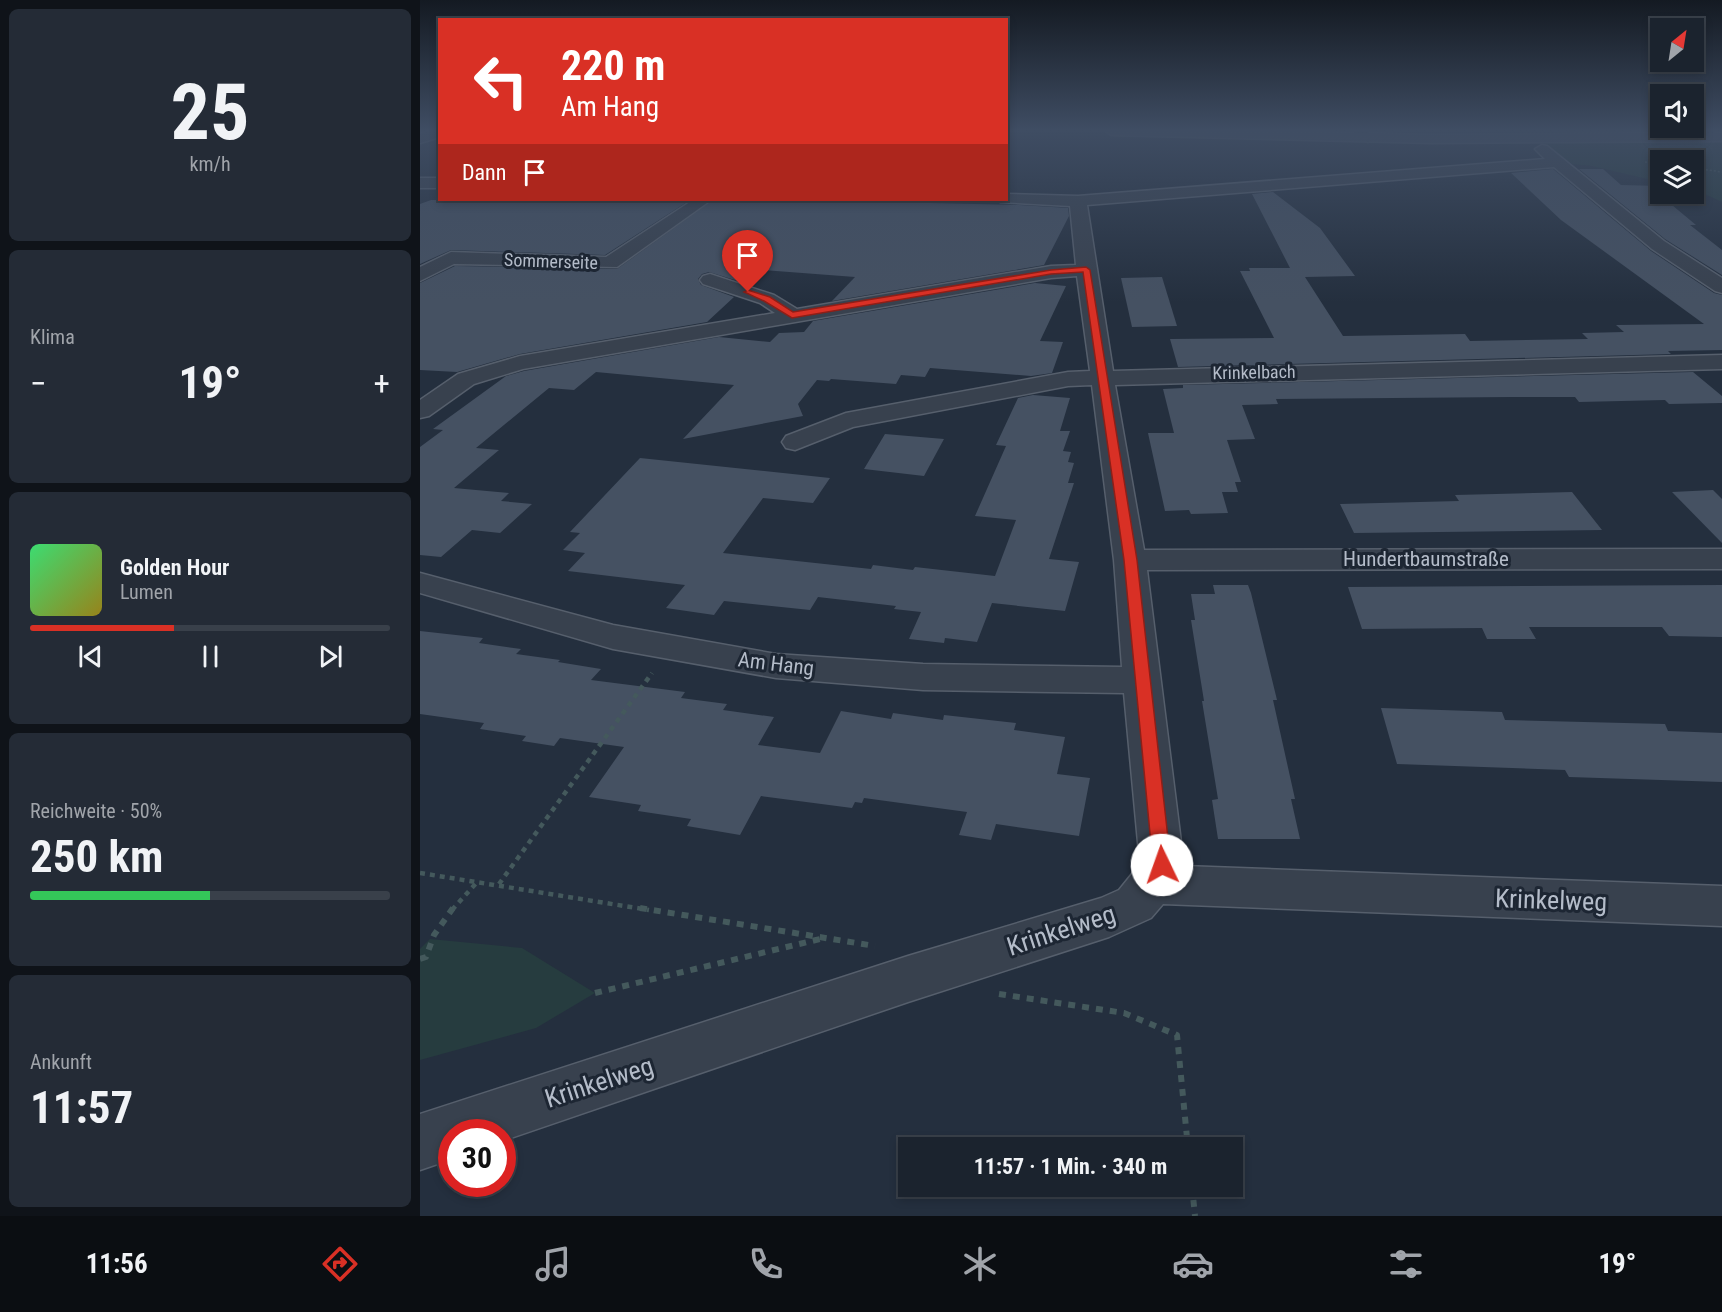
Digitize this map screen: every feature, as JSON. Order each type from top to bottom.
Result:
[{"type":"street","points":[[1008,199],[1078,201],[1241,188]]},
{"type":"street","points":[[1589,188],[1658,244],[1722,287]]},
{"type":"street","name":"Sommerseite","points":[[420,275],[451,258],[610,263],[702,201]]},
{"type":"street","points":[[1078,201],[1086,270],[1130,560],[1141,680],[1161,842],[1162,865],[1153,884]]},
{"type":"street","points":[[420,411],[466,379],[493,369],[792,315],[1051,272],[1086,270]]},
{"type":"street","points":[[710,280],[767,299],[792,315]]},
{"type":"street","name":"Krinkelbach","points":[[795,442],[846,421],[1068,379],[1103,376],[1722,362]]},
{"type":"street","name":"Hundertbaumstraße","points":[[1130,560],[1722,559]]},
{"type":"street","name":"Am Hang","points":[[420,583],[613,637],[776,666],[923,677],[1141,680]]},
{"type":"street","name":"Krinkelweg","points":[[420,1142],[908,979],[1109,916],[1135,904],[1153,884],[1722,906]]},
{"type":"path","points":[[499,884],[670,647]]},
{"type":"path","points":[[420,873],[901,949],[908,979]]},
{"type":"path","points":[[420,959],[426,957],[430,939],[445,918],[478,881]]},
{"type":"path","points":[[595,993],[824,938]]},
{"type":"path","points":[[988,992],[1124,1013],[1177,1035],[1187,1137]]},
{"type":"path","points":[[1193,1197],[1195,1216]]},
{"type":"green space","points":[[1704,188],[1722,188],[1722,202],[1704,194]]},
{"type":"green space","points":[[430,939],[522,948],[595,993],[536,1028],[420,1060],[420,949]]},
{"type":"building","points":[[1527,188],[1575,188],[1651,251],[1714,293],[1722,295],[1722,350],[1668,351],[1671,354],[1178,367],[1170,339],[1274,338],[1240,271],[1250,271],[1249,268],[1290,268],[1252,194],[1273,192],[1320,228],[1355,276],[1305,277],[1343,336],[1465,334],[1470,341],[1588,339],[1582,333],[1624,332],[1616,325],[1704,324],[1561,220]]},
{"type":"building","points":[[1602,188],[1650,188],[1650,204],[1671,204],[1696,225],[1690,225],[1722,250],[1722,275],[1665,239]]},
{"type":"building","points":[[431,200],[688,201],[605,255],[451,250],[420,264],[420,204]]},
{"type":"building","points":[[712,201],[845,201],[1068,208],[1069,216],[1044,265],[832,301],[855,277],[763,270],[748,284],[709,272],[702,274],[698,279],[701,285],[734,297],[707,322],[520,354],[457,372],[420,370],[420,283],[455,266],[617,269]]},
{"type":"building","points":[[1162,277],[1177,326],[1132,327],[1121,278]]},
{"type":"building","points":[[1035,283],[1066,286],[1040,341],[1063,342],[1052,373],[1031,376],[930,368],[925,377],[901,375],[896,384],[817,380],[798,404],[803,416],[683,439],[734,385],[596,372],[574,390],[549,388],[476,448],[499,450],[454,488],[509,493],[501,501],[532,504],[500,533],[472,530],[441,557],[420,555],[420,447],[443,430],[433,429],[506,376],[719,337],[770,342],[779,333],[804,332],[813,321]]},
{"type":"building","points":[[1693,372],[1722,396],[1722,403],[1669,404],[1665,400],[1579,402],[1575,397],[1512,397],[1276,399],[1278,404],[1242,405],[1255,439],[1227,440],[1241,482],[1235,482],[1238,492],[1222,492],[1228,513],[1191,514],[1189,510],[1165,511],[1148,433],[1174,433],[1163,389],[1183,388],[1183,385]]},
{"type":"building","points":[[1033,395],[1070,398],[1060,431],[1070,431],[1063,451],[1071,452],[1068,462],[1074,463],[1068,483],[1074,483],[1049,559],[1079,562],[1065,611],[992,603],[977,642],[945,638],[944,643],[909,639],[921,612],[894,609],[896,606],[818,597],[810,610],[724,601],[714,615],[666,608],[685,585],[568,571],[585,553],[563,550],[580,533],[570,532],[640,458],[830,478],[813,503],[763,498],[723,553],[871,569],[873,565],[913,570],[915,567],[995,576],[1016,520],[975,516],[1006,446],[996,445],[1018,398]]},
{"type":"building","points":[[885,434],[944,439],[924,476],[864,469]]},
{"type":"building","points":[[1713,490],[1722,499],[1722,543],[1672,492]]},
{"type":"building","points":[[1572,492],[1602,530],[1354,533],[1340,504],[1459,501],[1455,495]]},
{"type":"building","points":[[1213,585],[1248,585],[1251,593],[1277,700],[1273,700],[1295,799],[1291,799],[1300,839],[1218,839],[1212,800],[1218,799],[1191,620],[1195,620],[1191,594],[1215,594]]},
{"type":"building","points":[[1722,585],[1722,637],[1669,636],[1662,627],[1529,627],[1536,639],[1487,639],[1482,628],[1362,629],[1348,587]]},
{"type":"building","points":[[420,631],[483,638],[479,643],[521,649],[516,654],[601,669],[591,680],[685,692],[681,698],[727,704],[723,710],[774,717],[758,745],[820,753],[841,711],[891,719],[893,713],[943,720],[944,715],[1016,723],[1014,730],[1065,737],[1057,774],[1090,778],[1079,836],[996,824],[991,840],[959,835],[967,812],[864,798],[862,803],[855,802],[852,808],[761,796],[740,835],[687,826],[691,819],[638,811],[641,805],[589,797],[624,747],[560,738],[554,746],[522,741],[526,736],[480,729],[484,723],[420,714]]},
{"type":"building","points":[[1381,708],[1502,712],[1505,720],[1665,724],[1668,731],[1722,733],[1722,782],[1569,777],[1565,770],[1397,764]]},
{"type":"route","points":[[748,292],[767,299],[792,315],[1051,272],[1086,270],[1130,560],[1162,865]]}]
